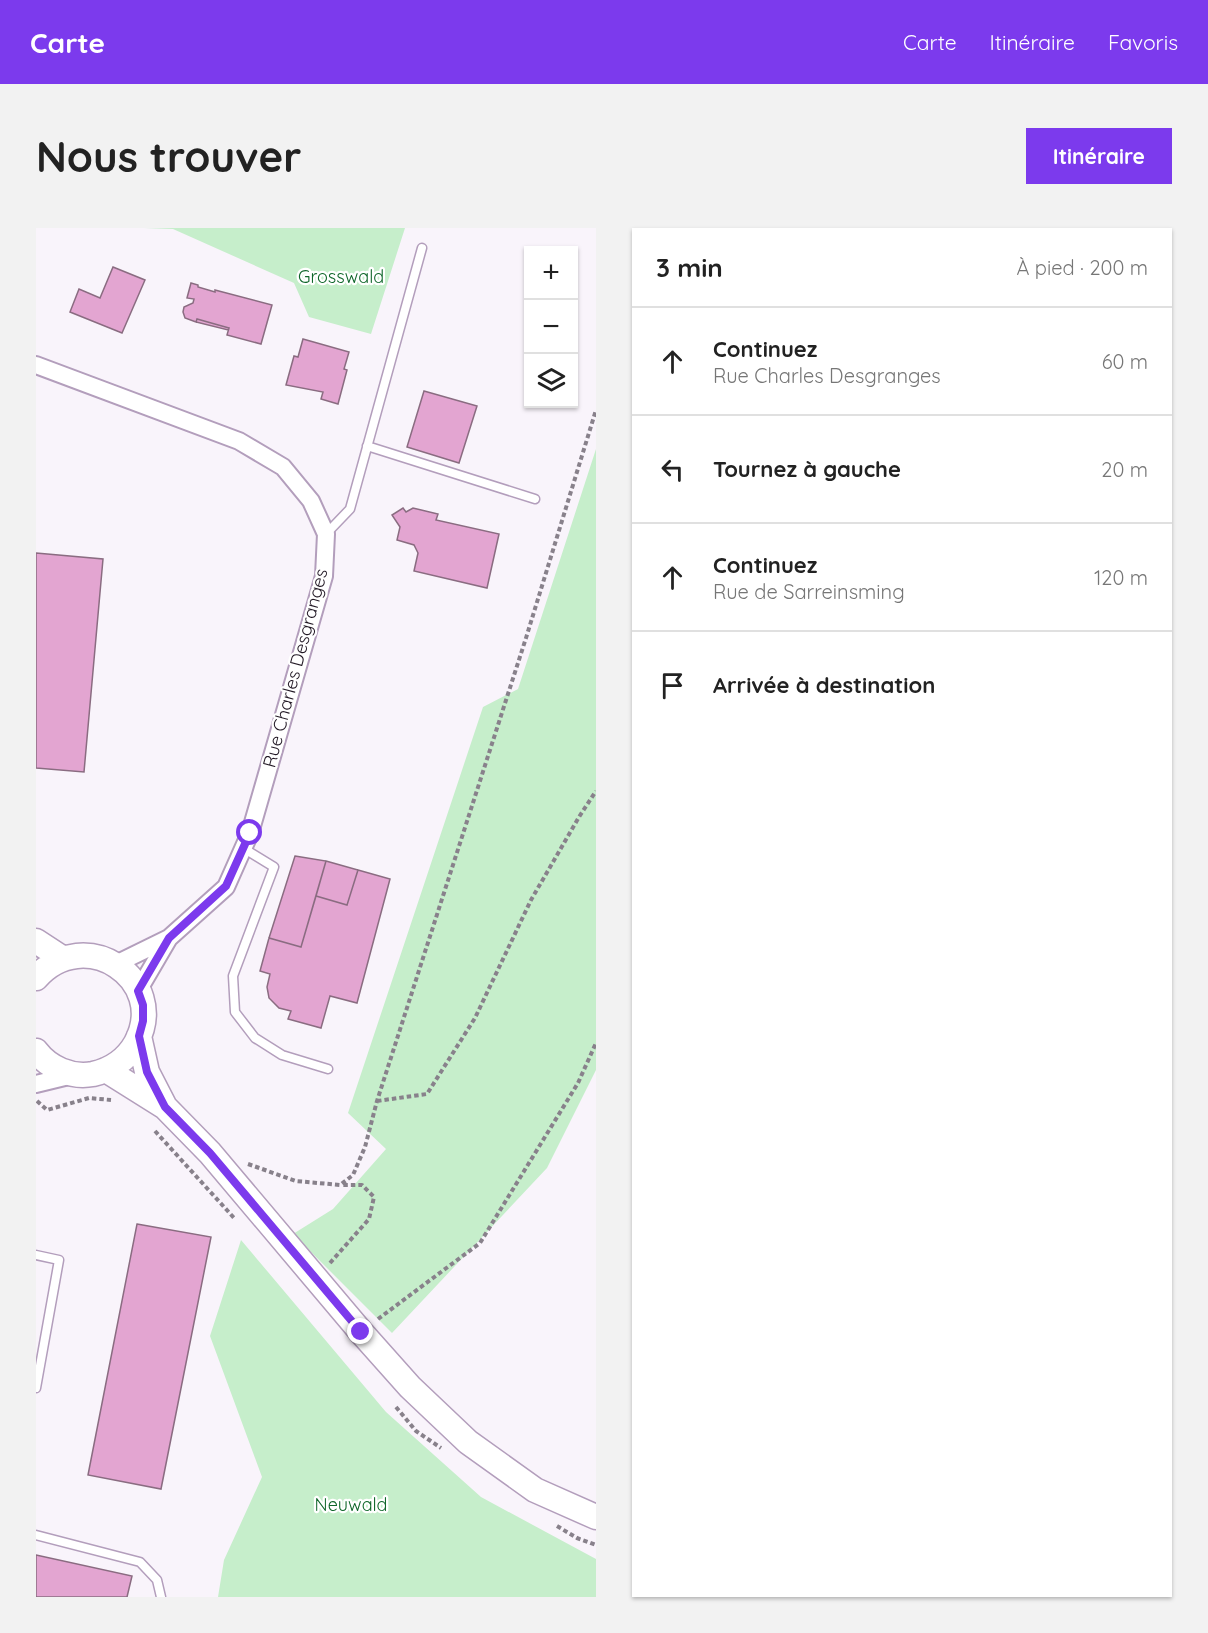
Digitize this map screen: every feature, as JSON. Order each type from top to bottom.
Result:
[{"type":"street","name":"Rue Charles Desgranges","points":[[36,365],[239,441],[284,467],[311,501],[326,534],[324,576],[250,833],[226,886],[169,938],[116,964]]},
{"type":"street","name":"Rue Charles Desgranges","points":[[138,991],[169,938]]},
{"type":"street","points":[[36,941],[62,958]]},
{"type":"street","points":[[36,978],[62,958],[80,954],[99,956],[116,964],[129,975],[143,1005],[143,1021],[139,1036],[126,1056],[106,1070],[91,1074],[75,1074],[36,1084]]},
{"type":"street","points":[[139,1036],[147,1072],[165,1107]]},
{"type":"street","points":[[36,1051],[42,1059],[57,1069],[75,1074]]},
{"type":"street","points":[[106,1070],[165,1107],[210,1153],[316,1280],[410,1387],[468,1442],[535,1490],[596,1516]]},
{"type":"lane","points":[[326,534],[350,508],[422,248]]},
{"type":"lane","points":[[367,446],[535,498]]},
{"type":"lane","points":[[243,848],[274,867],[233,976],[235,1012],[255,1038],[282,1055],[328,1069]]},
{"type":"lane","points":[[36,1255],[59,1260],[36,1388]]},
{"type":"lane","points":[[36,1535],[140,1562],[157,1580],[161,1597]]},
{"type":"path","points":[[340,1185],[353,1175],[365,1147],[377,1101],[526,638],[596,410]]},
{"type":"path","points":[[377,1101],[427,1094],[475,1018],[531,900],[596,791]]},
{"type":"path","points":[[361,1332],[480,1242],[578,1083],[596,1043]]},
{"type":"path","points":[[243,1163],[296,1181],[362,1185],[374,1197],[369,1219],[316,1280]]},
{"type":"green space","name":"Grosswald","points":[[144,228],[405,228],[371,334],[309,317],[294,283],[173,229]]},
{"type":"green space","points":[[596,449],[596,1070],[547,1168],[392,1333],[293,1234],[333,1209],[386,1149],[348,1113],[483,707],[518,689]]},
{"type":"green space","name":"Neuwald","points":[[241,1240],[386,1412],[481,1497],[596,1559],[596,1597],[218,1597],[224,1560],[262,1477],[210,1336]]},
{"type":"building","points":[[113,267],[145,280],[122,333],[70,312],[79,289],[100,298]]},
{"type":"building","points":[[191,283],[215,292],[215,290],[272,305],[261,344],[227,335],[229,328],[185,318],[184,307],[193,303],[194,299],[187,298]]},
{"type":"building","points":[[197,319],[229,328],[228,330],[196,322]]},
{"type":"building","points":[[303,339],[349,352],[338,404],[321,399],[323,392],[286,385],[294,356],[298,357]]},
{"type":"building","points":[[424,391],[477,406],[459,463],[407,447]]},
{"type":"building","points":[[403,508],[406,512],[413,508],[438,514],[436,520],[499,534],[487,588],[414,571],[418,553],[414,545],[397,540],[400,527],[392,515]]},
{"type":"building","points":[[36,553],[103,559],[84,772],[36,768]]},
{"type":"building","points":[[295,856],[326,861],[301,947],[269,938]]},
{"type":"building","points":[[326,861],[358,870],[347,905],[316,896]]},
{"type":"building","points":[[358,870],[390,879],[357,1003],[330,996],[321,1028],[288,1019],[291,1011],[279,1008],[269,998],[267,987],[270,974],[260,971],[269,938],[301,947],[316,896],[347,905]]},
{"type":"building","points":[[137,1224],[211,1237],[161,1489],[88,1475]]},
{"type":"building","points":[[36,1555],[132,1576],[127,1597],[36,1597]]},
{"type":"route","points":[[250,833],[226,886],[169,938],[138,991],[143,1005],[143,1021],[139,1036],[147,1072],[165,1107],[210,1153],[361,1332]]}]
